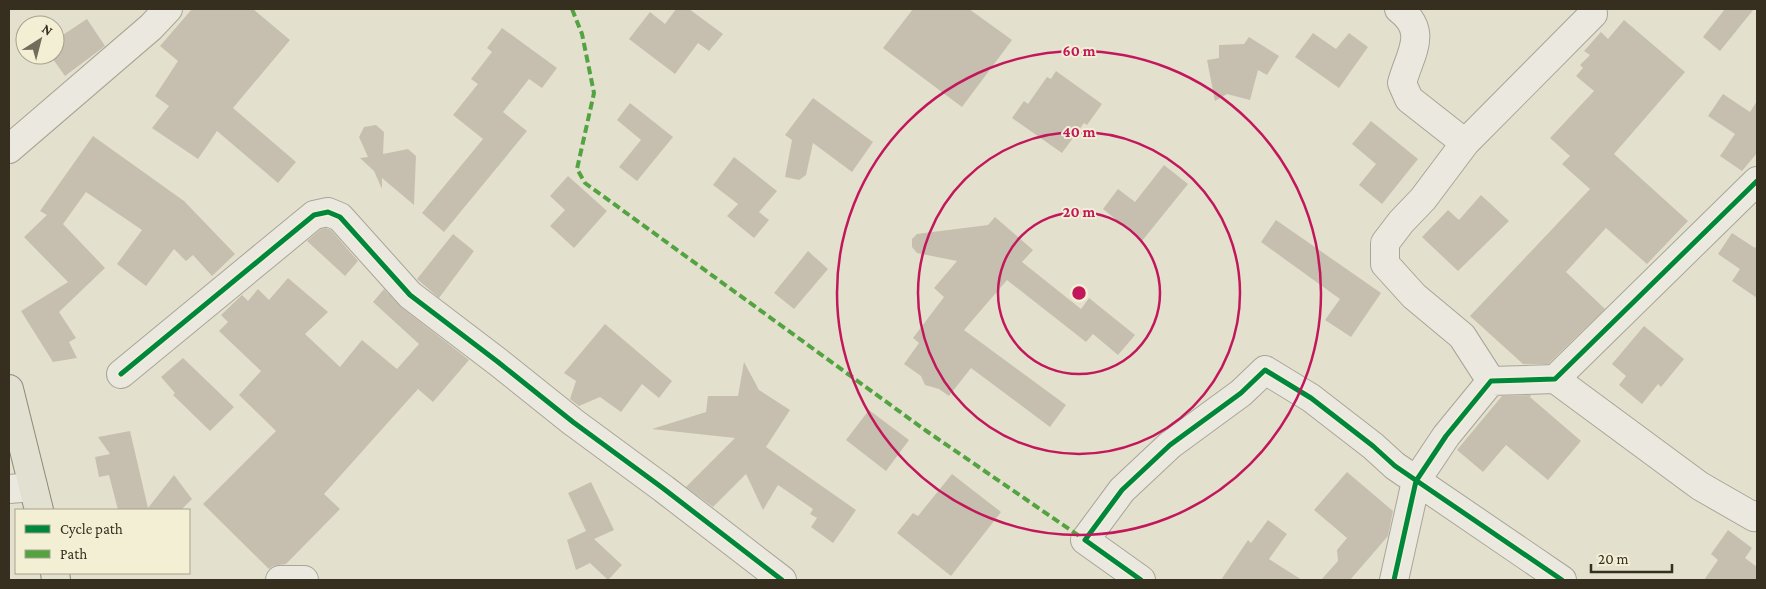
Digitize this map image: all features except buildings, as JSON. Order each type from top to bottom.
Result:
[{"type":"main road","points":[[9,389],[27,495]]},
{"type":"street","points":[[9,149],[151,27],[168,9]]},
{"type":"street","points":[[1399,9],[1410,17],[1416,29],[1415,44],[1402,83],[1409,99],[1466,143]]},
{"type":"street","points":[[1491,381],[1462,336],[1414,296],[1385,264],[1386,242],[1401,222],[1423,200],[1466,143],[1593,14]]},
{"type":"street","points":[[1555,379],[1689,250],[1757,181]]},
{"type":"street","points":[[121,374],[314,215],[328,212],[340,217],[410,295],[573,422],[782,580]]},
{"type":"street","points":[[1141,580],[1085,540],[1122,490],[1170,445],[1240,393],[1265,370],[1310,398],[1416,481],[1562,580]]},
{"type":"street","points":[[1394,580],[1416,481],[1446,436],[1491,381],[1555,379],[1700,486],[1756,517]]},
{"type":"street","points":[[280,580],[304,580]]},
{"type":"marked path","points":[[572,9],[582,34],[594,93],[577,169],[585,183],[925,430],[1085,540]]},
{"type":"cycle path","points":[[1394,580],[1416,481],[1446,436],[1491,381],[1555,379],[1757,181]]},
{"type":"cycle path","points":[[121,374],[314,215],[328,212],[340,217],[410,295],[573,422],[782,580]]},
{"type":"cycle path","points":[[1141,580],[1085,540],[1122,490],[1170,445],[1241,393],[1265,370],[1311,398],[1373,446],[1395,466],[1562,580]]}]
